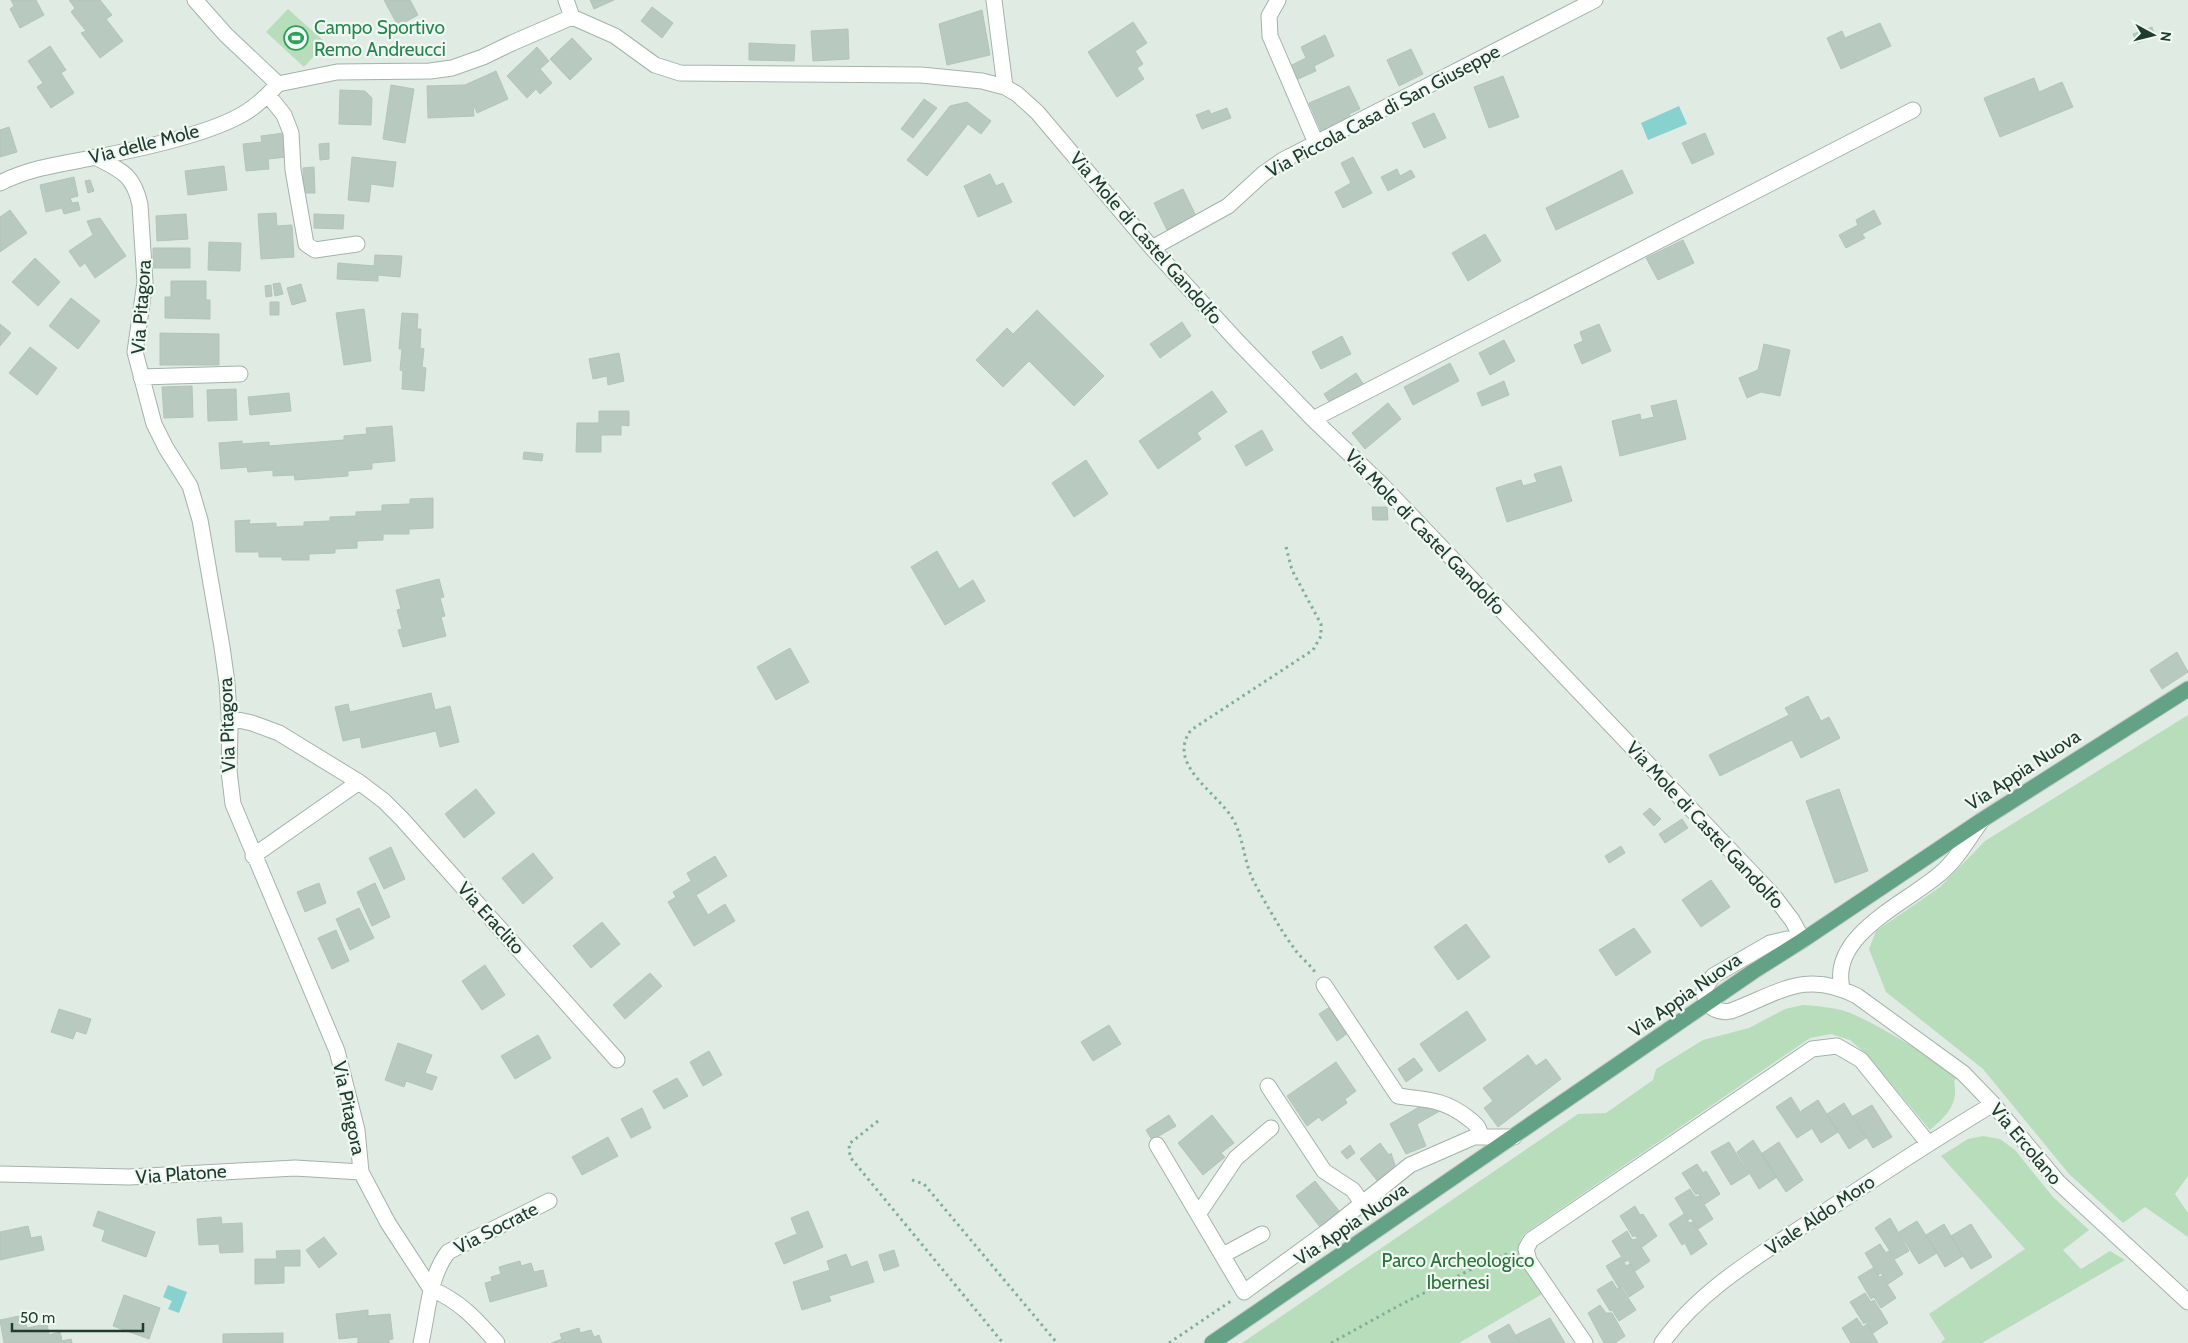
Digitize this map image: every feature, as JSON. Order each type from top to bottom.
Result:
[{"type":"main road","name":"Via Appia Nuova","points":[[1212,1343],[1754,971],[1982,820],[2188,689]]},
{"type":"street","points":[[195,0],[226,35],[278,84],[337,72],[430,71],[452,68],[483,58],[572,17],[566,0]]},
{"type":"street","points":[[994,0],[1004,87]]},
{"type":"street","points":[[1278,0],[1269,16],[1270,36],[1316,143]]},
{"type":"street","name":"Via Piccola Casa di San Giuseppe","points":[[1152,248],[1228,206],[1269,169],[1595,0]]},
{"type":"street","name":"Via Mole di Castel Gandolfo","points":[[572,17],[615,36],[655,65],[680,73],[922,75],[982,81],[1004,87],[1017,94],[1037,112],[1152,248],[1238,342],[1313,419],[1382,485],[1773,895],[1792,920],[1803,940]]},
{"type":"street","name":"Via delle Mole","points":[[0,183],[39,167],[95,157],[204,130],[243,114],[268,96],[278,84]]},
{"type":"street","points":[[268,96],[284,115],[291,133],[294,170],[308,248],[315,250],[357,244]]},
{"type":"street","points":[[1313,419],[1913,110]]},
{"type":"street","name":"Via Pitagora","points":[[95,157],[128,177],[138,194],[145,282],[135,352],[158,432],[187,481],[195,501],[222,647],[229,718],[231,792],[238,819],[336,1051],[358,1130],[361,1172],[388,1223],[431,1289]]},
{"type":"street","points":[[141,377],[240,374]]},
{"type":"street","name":"Via Eraclito","points":[[229,718],[252,723],[279,733],[359,782],[398,814],[617,1060]]},
{"type":"street","points":[[254,856],[359,782]]},
{"type":"street","points":[[1842,988],[1840,966],[1845,953],[1853,941],[1904,899],[1943,871],[1957,856],[1982,820]]},
{"type":"street","name":"Via Ercolano","points":[[1708,1004],[1714,1009],[1726,1012],[1797,985],[1812,982],[1842,988],[1857,996],[1953,1065],[1993,1104],[2058,1182],[2188,1302]]},
{"type":"street","points":[[1324,986],[1398,1096],[1444,1102],[1455,1107],[1479,1126],[1481,1136]]},
{"type":"street","points":[[1585,1343],[1529,1261],[1526,1249],[1531,1240],[1812,1049],[1837,1046],[1862,1060],[1928,1143]]},
{"type":"street","points":[[1268,1086],[1324,1171],[1353,1190],[1362,1203]]},
{"type":"street","name":"Viale Aldo Moro","points":[[1662,1343],[1683,1315],[1713,1289],[1928,1143],[1993,1104]]},
{"type":"street","points":[[1199,1213],[1236,1158],[1270,1128]]},
{"type":"street","points":[[1157,1145],[1199,1213],[1244,1292],[1329,1230],[1410,1165],[1474,1136],[1514,1137]]},
{"type":"street","name":"Via Platone","points":[[0,1174],[128,1178],[295,1168],[361,1172]]},
{"type":"street","name":"Via Socrate","points":[[422,1343],[431,1289],[439,1264],[448,1252],[550,1201]]},
{"type":"street","points":[[1223,1255],[1262,1234]]},
{"type":"street","points":[[431,1289],[444,1294],[468,1310],[497,1343]]},
{"type":"path","points":[[1286,547],[1292,570],[1321,624],[1320,642],[1313,650],[1191,730],[1184,738],[1184,755],[1189,769],[1233,820],[1254,882],[1297,952],[1311,966],[1324,986]]},
{"type":"path","points":[[878,1121],[848,1144],[850,1157],[1003,1343]]},
{"type":"path","points":[[912,1180],[924,1184],[1057,1343]]},
{"type":"path","points":[[1331,1343],[1400,1305],[1494,1258],[1526,1249]]},
{"type":"path","points":[[1169,1343],[1244,1292]]},
{"type":"green space","name":"Campo Sportivo Remo Andreucci","points":[[288,9],[326,43],[304,67],[266,32]]},
{"type":"green space","points":[[2188,715],[2188,1176],[2175,1194],[2188,1213],[2188,1237],[2145,1207],[2123,1223],[2069,1174],[1983,1069],[1886,992],[1869,949],[1876,931],[1940,887],[1985,841]]},
{"type":"green space","name":"Parco Archeologico Ibernesi","points":[[1803,1005],[1845,1011],[1859,1017],[1888,1032],[1959,1075],[1954,1081],[1955,1097],[1946,1115],[1930,1130],[1866,1054],[1850,1040],[1831,1034],[1810,1038],[1524,1234],[1520,1242],[1519,1250],[1521,1257],[1528,1272],[1544,1293],[1459,1343],[1242,1343],[1578,1114],[1606,1113],[1653,1080],[1656,1069],[1703,1040],[1749,1028],[1785,1009]]},
{"type":"green space","points":[[1983,1136],[2000,1139],[2015,1150],[2053,1197],[2089,1230],[2063,1250],[2081,1269],[2110,1251],[2125,1260],[1982,1343],[1940,1343],[1945,1339],[1929,1314],[2025,1249],[1941,1156],[1968,1139]]},
{"type":"water","points":[[1679,106],[1687,124],[1648,140],[1641,123]]},
{"type":"water","points":[[168,1285],[187,1292],[179,1313],[168,1309],[172,1301],[163,1297]]},
{"type":"building","points":[[11,0],[36,0],[44,15],[20,28],[10,9],[14,6]]},
{"type":"building","points":[[69,0],[100,0],[112,15],[106,19],[123,41],[100,58],[81,33],[86,31],[71,12],[75,8]]},
{"type":"building","points":[[384,0],[410,0],[418,15],[398,26]]},
{"type":"building","points":[[590,0],[614,0],[594,9]]},
{"type":"building","points":[[652,7],[673,23],[662,38],[641,21]]},
{"type":"building","points":[[982,10],[990,55],[947,65],[939,24]]},
{"type":"building","points":[[1133,22],[1147,43],[1135,51],[1143,64],[1137,68],[1144,79],[1117,97],[1088,52]]},
{"type":"building","points":[[1880,23],[1891,46],[1841,69],[1827,38],[1842,31],[1845,38]]},
{"type":"building","points":[[2152,27],[2155,36],[2137,43],[2133,34]]},
{"type":"building","points":[[848,29],[849,59],[813,61],[811,31]]},
{"type":"building","points":[[1325,35],[1334,56],[1314,66],[1316,71],[1296,80],[1290,66],[1306,58],[1301,47]]},
{"type":"building","points":[[572,38],[592,59],[570,80],[550,59]]},
{"type":"building","points":[[749,43],[795,45],[794,61],[749,60]]},
{"type":"building","points":[[50,46],[66,70],[61,73],[74,93],[51,108],[37,87],[43,83],[28,61]]},
{"type":"building","points":[[537,47],[549,61],[540,69],[552,83],[540,94],[536,89],[527,98],[507,76]]},
{"type":"building","points":[[1411,49],[1423,74],[1399,86],[1387,60]]},
{"type":"building","points":[[496,71],[508,99],[477,113],[473,103],[474,116],[428,118],[427,86],[465,85]]},
{"type":"building","points":[[1503,76],[1519,117],[1489,128],[1474,87]]},
{"type":"building","points":[[2034,78],[2039,92],[2062,82],[2073,107],[2000,137],[1984,98]]},
{"type":"building","points":[[391,85],[414,89],[405,143],[383,139]]},
{"type":"building","points":[[1349,86],[1360,109],[1349,114],[1351,117],[1321,131],[1309,103]]},
{"type":"building","points":[[340,90],[365,91],[372,98],[371,125],[339,124]]},
{"type":"building","points":[[924,99],[937,108],[913,138],[901,129]]},
{"type":"building","points":[[967,102],[991,121],[981,134],[968,124],[927,176],[907,160],[950,106]]},
{"type":"building","points":[[1227,108],[1231,118],[1202,129],[1196,115],[1209,110],[1211,114]]},
{"type":"building","points":[[1434,113],[1446,138],[1424,148],[1412,123]]},
{"type":"building","points":[[9,127],[17,152],[0,157],[0,130]]},
{"type":"building","points":[[284,133],[287,157],[268,159],[269,169],[246,171],[243,144],[262,142],[261,136]]},
{"type":"building","points":[[1705,133],[1714,154],[1692,164],[1682,143]]},
{"type":"building","points":[[329,143],[329,159],[320,160],[319,144]]},
{"type":"building","points":[[352,157],[396,162],[393,187],[371,184],[369,202],[348,200]]},
{"type":"building","points":[[1353,157],[1372,193],[1343,208],[1335,192],[1351,183],[1341,163]]},
{"type":"building","points":[[224,166],[227,190],[188,195],[185,171]]},
{"type":"building","points":[[314,167],[315,193],[304,193],[303,168]]},
{"type":"building","points":[[1397,169],[1400,176],[1411,170],[1415,177],[1388,191],[1381,177]]},
{"type":"building","points":[[1622,170],[1633,193],[1556,230],[1546,208]]},
{"type":"building","points":[[990,174],[996,186],[1003,183],[1012,202],[978,217],[964,186]]},
{"type":"building","points":[[74,177],[78,196],[70,198],[72,203],[78,202],[80,210],[64,214],[62,208],[46,212],[40,185]]},
{"type":"building","points":[[90,180],[94,191],[88,193],[85,181]]},
{"type":"building","points":[[1183,189],[1197,218],[1168,232],[1154,203]]},
{"type":"building","points":[[10,210],[27,233],[0,252],[0,217]]},
{"type":"building","points":[[1874,210],[1881,224],[1862,234],[1865,238],[1846,248],[1839,235],[1858,225],[1856,220]]},
{"type":"building","points":[[276,213],[277,226],[292,225],[294,257],[261,259],[258,214]]},
{"type":"building","points":[[186,214],[188,239],[157,241],[156,216]]},
{"type":"building","points":[[314,214],[344,215],[343,229],[314,228]]},
{"type":"building","points":[[100,218],[126,256],[95,278],[85,263],[80,267],[69,251],[93,235],[87,221]]},
{"type":"building","points":[[1485,234],[1501,261],[1468,281],[1452,253]]},
{"type":"building","points":[[1683,240],[1694,263],[1658,280],[1646,258]]},
{"type":"building","points":[[209,242],[241,243],[240,271],[208,270]]},
{"type":"building","points":[[153,248],[190,248],[190,268],[153,268]]},
{"type":"building","points":[[375,255],[402,256],[400,277],[378,275],[378,281],[337,279],[338,263],[374,266]]},
{"type":"building","points":[[35,258],[60,282],[38,306],[12,282]]},
{"type":"building","points":[[171,281],[206,281],[206,300],[210,300],[210,319],[165,318],[165,297],[171,297]]},
{"type":"building","points":[[280,283],[283,294],[275,296],[273,284]]},
{"type":"building","points":[[301,284],[306,301],[292,305],[287,288]]},
{"type":"building","points":[[271,285],[272,296],[266,297],[265,286]]},
{"type":"building","points":[[71,298],[100,321],[78,349],[49,326]]},
{"type":"building","points":[[270,302],[279,302],[279,315],[270,315]]},
{"type":"building","points":[[364,309],[371,361],[344,365],[336,313]]},
{"type":"building","points":[[1037,310],[1104,376],[1074,406],[1029,361],[1003,387],[976,360],[1007,328],[1013,334]]},
{"type":"building","points":[[402,313],[418,314],[417,329],[421,329],[420,348],[424,349],[422,367],[426,368],[424,391],[402,389],[403,371],[400,370],[402,349],[399,349]]},
{"type":"building","points":[[1182,322],[1191,336],[1160,358],[1150,344]]},
{"type":"building","points":[[0,324],[11,333],[0,346]]},
{"type":"building","points":[[1599,324],[1611,351],[1582,364],[1574,345],[1583,341],[1580,332]]},
{"type":"building","points":[[160,333],[219,334],[219,365],[160,365]]},
{"type":"building","points":[[1342,336],[1351,354],[1321,369],[1312,352]]},
{"type":"building","points":[[1504,340],[1515,361],[1490,375],[1479,353]]},
{"type":"building","points":[[1764,344],[1790,350],[1780,396],[1761,392],[1747,398],[1739,378],[1758,370]]},
{"type":"building","points":[[30,347],[57,368],[37,395],[9,373]]},
{"type":"building","points":[[619,353],[624,381],[608,385],[607,376],[593,379],[589,359]]},
{"type":"building","points":[[1450,363],[1459,381],[1413,405],[1404,387]]},
{"type":"building","points":[[1356,373],[1364,385],[1332,406],[1324,394]]},
{"type":"building","points":[[1504,381],[1509,395],[1482,406],[1477,393]]},
{"type":"building","points":[[192,386],[193,417],[164,418],[162,387]]},
{"type":"building","points":[[236,389],[237,420],[208,421],[207,390]]},
{"type":"building","points":[[1212,391],[1227,412],[1197,433],[1201,439],[1158,469],[1139,441]]},
{"type":"building","points":[[289,393],[291,411],[250,415],[248,397]]},
{"type":"building","points":[[1676,400],[1686,439],[1620,456],[1612,421],[1640,414],[1641,420],[1654,417],[1651,406]]},
{"type":"building","points":[[1388,403],[1401,419],[1365,449],[1352,433]]},
{"type":"building","points":[[599,411],[629,411],[629,426],[621,425],[621,435],[601,435],[601,452],[576,452],[577,423],[599,423]]},
{"type":"building","points":[[392,426],[395,461],[372,463],[372,469],[348,471],[348,476],[295,480],[294,475],[273,476],[273,470],[248,472],[247,467],[221,469],[219,443],[242,441],[242,444],[269,442],[269,446],[344,440],[344,436],[367,434],[366,428]]},
{"type":"building","points":[[1262,430],[1273,450],[1246,466],[1235,446]]},
{"type":"building","points":[[524,452],[543,454],[542,461],[523,459]]},
{"type":"building","points":[[1086,460],[1108,494],[1074,517],[1052,483]]},
{"type":"building","points":[[1561,466],[1572,501],[1507,522],[1496,488],[1521,480],[1523,486],[1537,482],[1534,474]]},
{"type":"building","points":[[433,498],[433,528],[409,529],[409,534],[383,534],[383,540],[357,541],[357,548],[335,549],[335,553],[309,554],[309,560],[282,560],[282,557],[259,557],[259,552],[236,552],[235,521],[250,520],[249,524],[276,523],[276,527],[304,526],[304,522],[330,521],[330,517],[356,516],[356,512],[382,511],[382,505],[410,504],[410,499]]},
{"type":"building","points":[[1372,507],[1387,507],[1388,520],[1373,520]]},
{"type":"building","points":[[937,551],[959,589],[973,580],[985,601],[945,625],[911,567]]},
{"type":"building","points":[[439,579],[444,597],[440,598],[445,616],[441,617],[446,636],[403,647],[398,630],[402,629],[397,610],[401,609],[396,590]]},
{"type":"building","points":[[790,648],[809,682],[776,700],[757,667]]},
{"type":"building","points":[[2177,652],[2188,672],[2162,689],[2150,670]]},
{"type":"building","points":[[431,693],[435,710],[450,706],[459,742],[440,747],[436,731],[362,748],[360,737],[343,741],[335,707],[348,704],[350,712]]},
{"type":"building","points":[[1808,696],[1821,721],[1829,717],[1840,738],[1801,758],[1792,740],[1720,776],[1709,755],[1789,715],[1785,708]]},
{"type":"building","points":[[476,789],[495,813],[464,838],[445,814]]},
{"type":"building","points":[[1839,789],[1868,871],[1835,883],[1806,801]]},
{"type":"building","points":[[1650,808],[1661,819],[1654,826],[1643,814]]},
{"type":"building","points":[[1682,819],[1688,828],[1665,843],[1659,834]]},
{"type":"building","points":[[1621,846],[1625,853],[1609,863],[1605,856]]},
{"type":"building","points":[[391,847],[405,879],[384,889],[369,858]]},
{"type":"building","points":[[533,853],[553,878],[523,904],[502,878]]},
{"type":"building","points":[[715,856],[727,876],[696,895],[708,915],[725,904],[735,921],[694,946],[668,902],[676,897],[673,892],[691,881],[687,873]]},
{"type":"building","points":[[1711,880],[1730,907],[1701,927],[1682,900]]},
{"type":"building","points":[[319,883],[326,903],[305,912],[297,892]]},
{"type":"building","points":[[375,883],[390,917],[372,926],[357,892]]},
{"type":"building","points":[[359,908],[374,938],[350,950],[336,919]]},
{"type":"building","points":[[602,922],[620,944],[591,968],[573,946]]},
{"type":"building","points":[[1466,924],[1490,957],[1458,980],[1434,947]]},
{"type":"building","points":[[1634,928],[1651,952],[1616,976],[1599,950]]},
{"type":"building","points":[[336,930],[349,961],[332,969],[318,938]]},
{"type":"building","points":[[485,965],[505,995],[482,1010],[462,981]]},
{"type":"building","points":[[650,973],[662,986],[625,1019],[613,1005]]},
{"type":"building","points":[[1330,1007],[1348,1033],[1337,1041],[1319,1014]]},
{"type":"building","points":[[59,1009],[91,1019],[86,1034],[76,1031],[73,1039],[51,1032]]},
{"type":"building","points":[[1467,1011],[1486,1040],[1439,1072],[1420,1044]]},
{"type":"building","points":[[1109,1025],[1121,1044],[1093,1061],[1081,1042]]},
{"type":"building","points":[[538,1035],[551,1058],[515,1079],[501,1056]]},
{"type":"building","points":[[398,1043],[432,1055],[425,1073],[437,1077],[432,1090],[406,1081],[404,1087],[385,1080]]},
{"type":"building","points":[[709,1051],[722,1075],[703,1086],[690,1062]]},
{"type":"building","points":[[1528,1055],[1536,1066],[1546,1059],[1561,1079],[1498,1127],[1484,1108],[1493,1101],[1483,1088]]},
{"type":"building","points":[[1414,1058],[1423,1070],[1406,1082],[1398,1069]]},
{"type":"building","points":[[1336,1062],[1356,1091],[1345,1099],[1347,1103],[1322,1121],[1319,1117],[1307,1126],[1287,1096]]},
{"type":"building","points":[[677,1078],[688,1096],[664,1109],[653,1091]]},
{"type":"building","points":[[1791,1097],[1811,1129],[1797,1138],[1776,1107]]},
{"type":"building","points":[[1818,1100],[1838,1132],[1821,1143],[1801,1111]]},
{"type":"building","points":[[1426,1103],[1445,1108],[1417,1124],[1426,1146],[1406,1154],[1390,1124]]},
{"type":"building","points":[[1844,1103],[1866,1138],[1849,1149],[1827,1114]]},
{"type":"building","points":[[1872,1105],[1892,1137],[1873,1148],[1853,1116]]},
{"type":"building","points":[[642,1108],[651,1128],[631,1138],[621,1119]]},
{"type":"building","points":[[1169,1115],[1176,1126],[1152,1140],[1146,1130]]},
{"type":"building","points":[[1212,1115],[1234,1143],[1221,1153],[1225,1157],[1203,1175],[1178,1143]]},
{"type":"building","points":[[608,1137],[618,1156],[582,1175],[572,1157]]},
{"type":"building","points":[[1753,1140],[1777,1177],[1759,1189],[1737,1152]]},
{"type":"building","points":[[1729,1142],[1749,1174],[1731,1185],[1711,1152]]},
{"type":"building","points":[[1779,1142],[1803,1180],[1786,1192],[1761,1154]]},
{"type":"building","points":[[1380,1143],[1389,1155],[1391,1153],[1395,1168],[1379,1183],[1360,1159]]},
{"type":"building","points":[[1350,1145],[1355,1153],[1347,1159],[1341,1152]]},
{"type":"building","points":[[1697,1164],[1703,1173],[1706,1171],[1720,1194],[1705,1204],[1698,1193],[1696,1195],[1682,1173]]},
{"type":"building","points":[[1315,1181],[1339,1211],[1320,1227],[1296,1196]]},
{"type":"building","points":[[1690,1189],[1695,1197],[1699,1196],[1713,1219],[1698,1229],[1691,1218],[1688,1220],[1675,1198]]},
{"type":"building","points":[[1635,1206],[1640,1215],[1643,1214],[1657,1236],[1642,1247],[1635,1235],[1633,1237],[1620,1216]]},
{"type":"building","points":[[98,1211],[155,1232],[146,1257],[102,1241],[105,1230],[93,1226]]},
{"type":"building","points":[[808,1211],[823,1247],[784,1264],[775,1243],[797,1234],[791,1218]]},
{"type":"building","points":[[1684,1214],[1689,1223],[1693,1222],[1707,1244],[1691,1255],[1685,1243],[1682,1245],[1669,1224]]},
{"type":"building","points":[[221,1217],[222,1224],[242,1223],[243,1252],[220,1253],[219,1244],[199,1245],[197,1219]]},
{"type":"building","points":[[1890,1218],[1909,1251],[1895,1259],[1875,1228]]},
{"type":"building","points":[[1917,1221],[1937,1253],[1919,1264],[1899,1232]]},
{"type":"building","points":[[1944,1224],[1963,1256],[1945,1267],[1926,1235]]},
{"type":"building","points":[[1971,1224],[1992,1257],[1971,1269],[1951,1236]]},
{"type":"building","points":[[28,1226],[31,1238],[41,1236],[44,1250],[0,1260],[0,1232]]},
{"type":"building","points":[[1627,1231],[1632,1240],[1636,1239],[1650,1261],[1635,1271],[1628,1260],[1625,1262],[1612,1241]]},
{"type":"building","points":[[324,1237],[337,1254],[319,1268],[306,1250]]},
{"type":"building","points":[[1880,1244],[1886,1253],[1889,1251],[1903,1274],[1888,1284],[1881,1273],[1878,1275],[1865,1253]]},
{"type":"building","points":[[300,1250],[300,1266],[284,1266],[284,1283],[255,1284],[255,1259],[277,1259],[276,1251]]},
{"type":"building","points":[[894,1250],[899,1266],[884,1271],[879,1255]]},
{"type":"building","points":[[846,1254],[851,1267],[867,1261],[874,1282],[829,1296],[831,1301],[802,1310],[793,1282],[830,1270],[827,1261]]},
{"type":"building","points":[[1621,1257],[1626,1266],[1630,1264],[1644,1287],[1629,1297],[1622,1286],[1619,1288],[1606,1266]]},
{"type":"building","points":[[520,1261],[521,1266],[531,1263],[534,1272],[543,1270],[547,1286],[490,1302],[485,1283],[492,1281],[491,1277],[501,1274],[499,1267]]},
{"type":"building","points":[[1873,1268],[1879,1277],[1882,1276],[1896,1298],[1881,1308],[1874,1297],[1871,1299],[1858,1277]]},
{"type":"building","points":[[1612,1281],[1617,1289],[1621,1287],[1636,1310],[1619,1321],[1612,1310],[1610,1311],[1597,1290]]},
{"type":"building","points":[[1865,1293],[1871,1302],[1874,1300],[1888,1323],[1873,1333],[1866,1322],[1864,1324],[1850,1302]]},
{"type":"building","points":[[124,1295],[160,1308],[149,1339],[113,1326]]},
{"type":"building","points":[[1600,1305],[1606,1313],[1612,1313],[1625,1336],[1615,1343],[1604,1343],[1588,1313]]},
{"type":"building","points":[[368,1310],[368,1316],[390,1314],[393,1339],[389,1340],[389,1343],[358,1343],[358,1337],[339,1339],[336,1314]]},
{"type":"building","points":[[24,1315],[27,1328],[47,1324],[49,1335],[60,1332],[62,1341],[71,1339],[72,1343],[4,1343],[0,1320]]},
{"type":"building","points":[[1550,1318],[1565,1343],[1520,1343],[1516,1335]]},
{"type":"building","points":[[1857,1318],[1863,1327],[1867,1324],[1878,1343],[1851,1343],[1842,1328]]},
{"type":"building","points":[[1509,1324],[1520,1343],[1492,1343],[1488,1336]]},
{"type":"building","points":[[579,1328],[580,1333],[591,1330],[594,1337],[599,1335],[602,1343],[551,1343],[562,1339],[560,1334]]},
{"type":"building","points":[[283,1333],[283,1343],[223,1343],[223,1334]]},
{"type":"place","name":"Campo Sportivo Remo Andreucci","points":[[296,38]]}]
